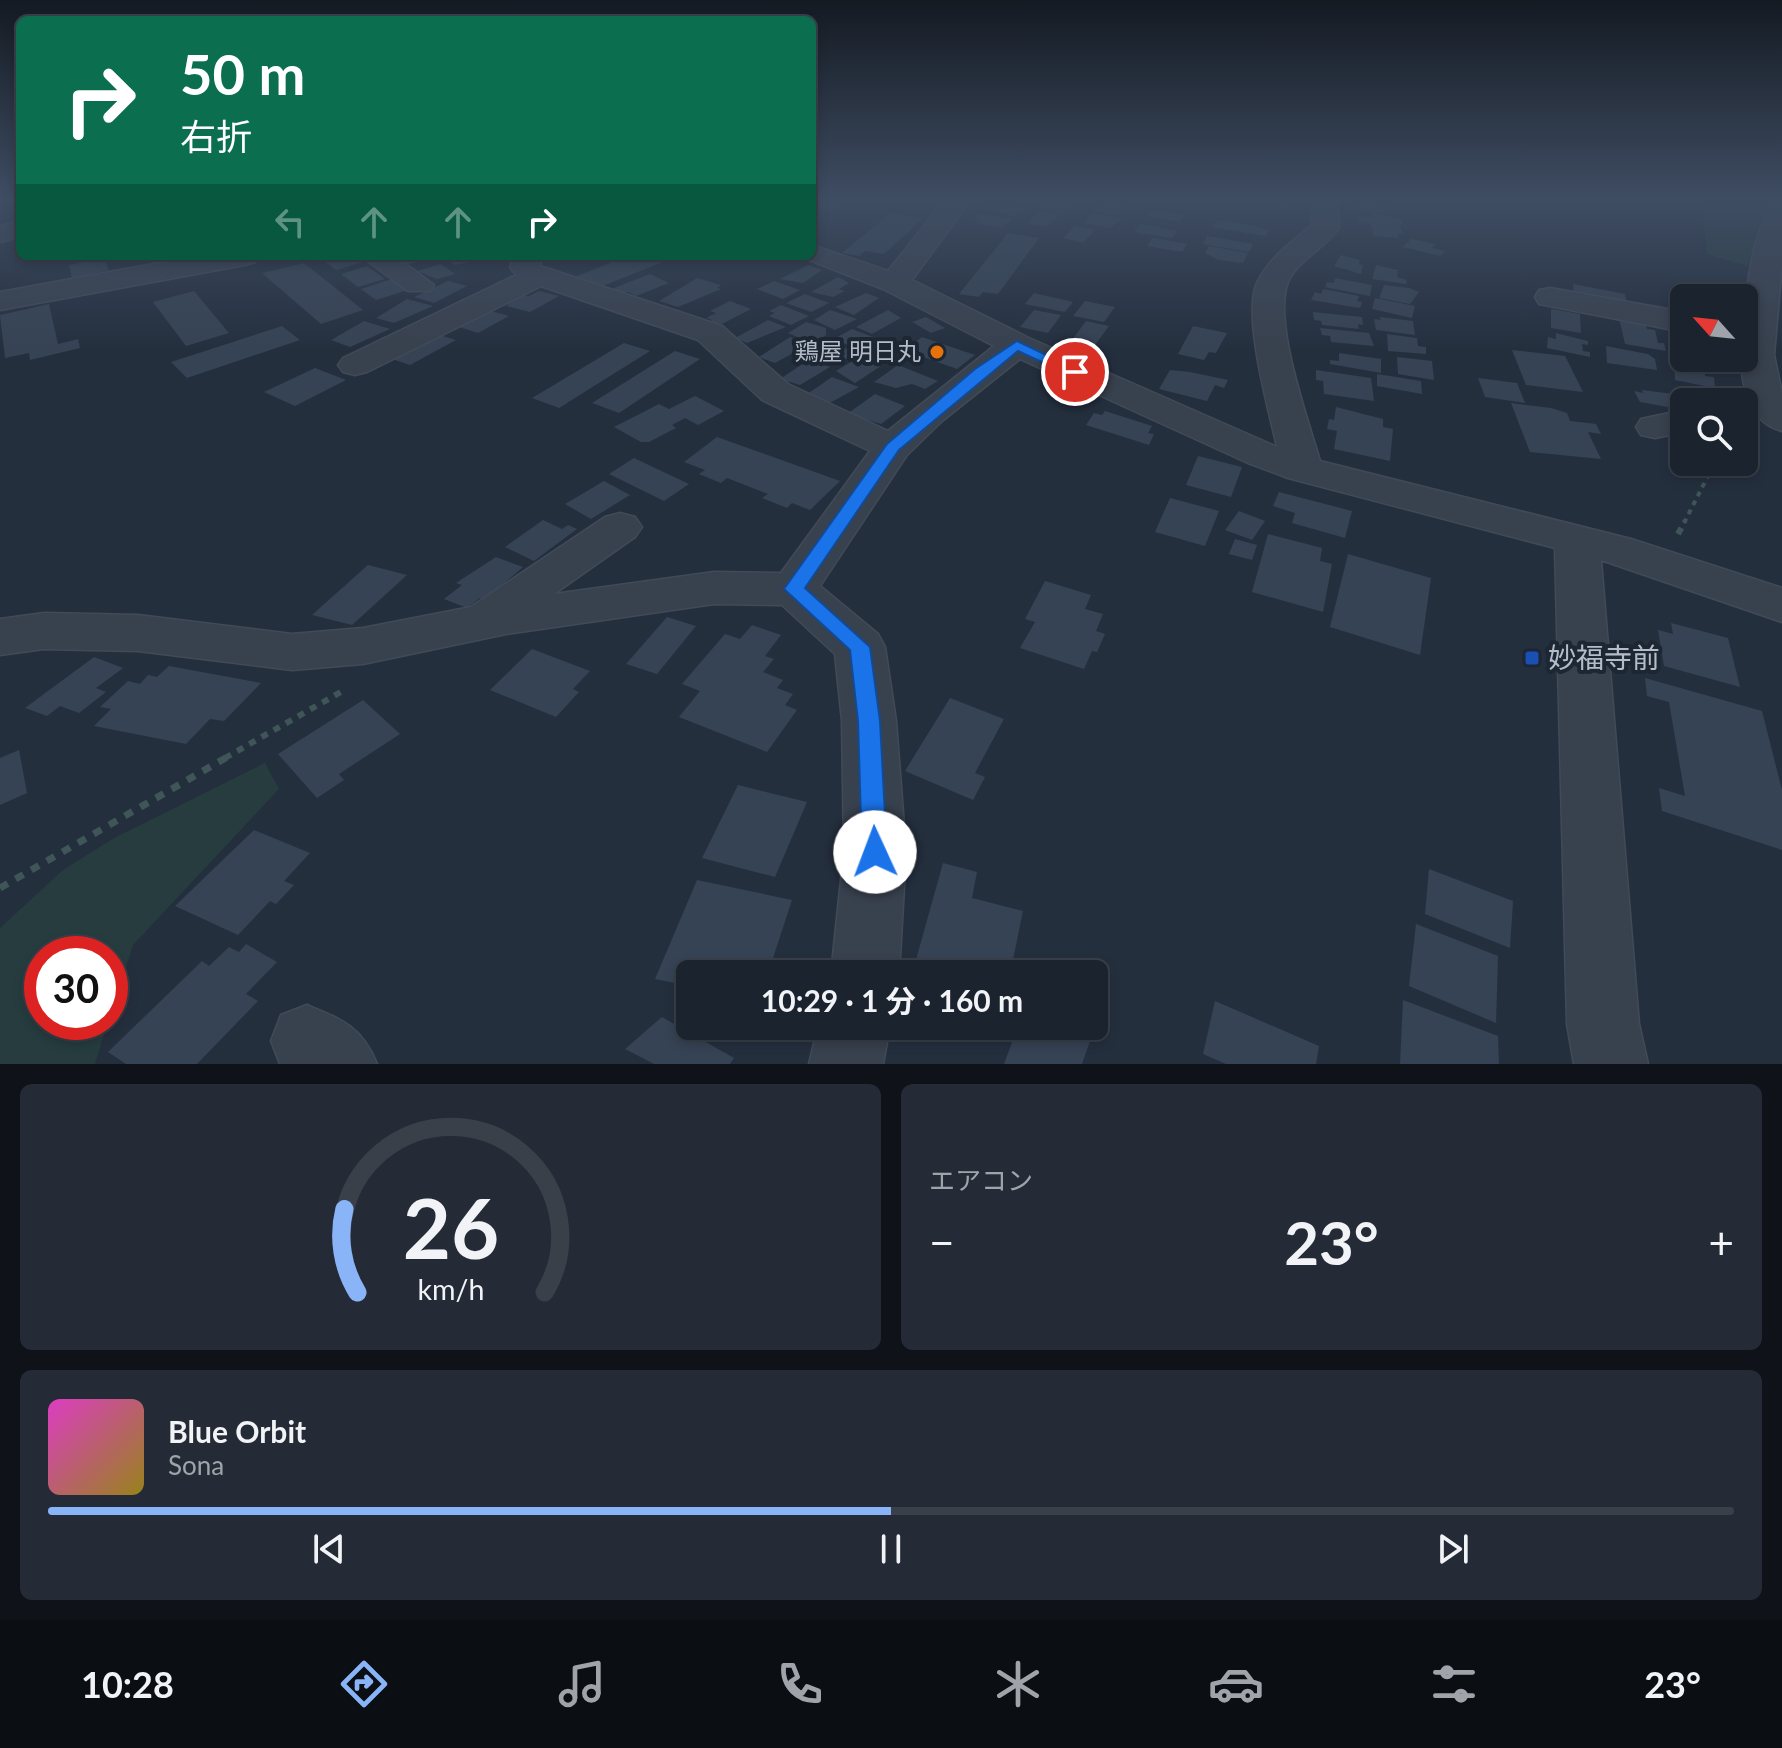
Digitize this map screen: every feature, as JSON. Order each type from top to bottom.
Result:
[{"type":"street","points":[[894,283],[919,251]]},
{"type":"street","points":[[1300,251],[1283,266],[1269,288],[1269,315],[1302,469]]},
{"type":"street","points":[[1758,304],[1770,251]]},
{"type":"street","points":[[816,255],[894,283],[1017,345],[1219,438],[1302,469],[1577,539],[1663,564],[1782,605]]},
{"type":"street","points":[[89,284],[191,260]]},
{"type":"street","points":[[0,301],[226,260]]},
{"type":"street","points":[[381,260],[419,285]]},
{"type":"street","points":[[355,365],[532,266],[710,333],[775,392],[797,405],[893,447]]},
{"type":"street","points":[[1550,297],[1604,318],[1670,321]]},
{"type":"street","points":[[794,589],[893,447],[929,413],[1017,345]]},
{"type":"street","points":[[1757,372],[1766,414]]},
{"type":"street","points":[[479,622],[620,527]]},
{"type":"street","points":[[1577,539],[1603,1024],[1611,1064]]},
{"type":"street","points":[[0,637],[44,631],[138,633],[292,652],[363,646],[479,622],[714,588],[794,589],[860,647],[869,721],[875,852],[866,960]]},
{"type":"street","points":[[846,1064],[851,1040]]},
{"type":"path","points":[[1663,564],[1708,476]]},
{"type":"path","points":[[0,888],[275,730]]},
{"type":"green space","points":[[1707,251],[1753,251],[1747,266],[1707,254]]},
{"type":"green space","points":[[265,763],[279,789],[133,945],[128,961],[128,936],[24,936],[24,1040],[102,1040],[95,1064],[0,1064],[0,928],[63,870],[114,838]]},
{"type":"building","points":[[845,251],[888,251],[884,254],[865,251],[859,256],[842,253]]},
{"type":"building","points":[[994,251],[1030,251],[998,294],[983,292],[979,297],[959,294]]},
{"type":"building","points":[[1418,251],[1445,251],[1440,256]]},
{"type":"building","points":[[1205,253],[1248,253],[1243,263],[1219,260]]},
{"type":"building","points":[[1341,255],[1360,260],[1359,264],[1363,265],[1361,274],[1334,266]]},
{"type":"building","points":[[105,260],[109,270],[72,278],[69,265]]},
{"type":"building","points":[[360,260],[363,262],[336,270],[324,261]]},
{"type":"building","points":[[399,260],[424,260],[406,265]]},
{"type":"building","points":[[448,260],[481,260],[455,265]]},
{"type":"building","points":[[618,260],[668,260],[600,287],[577,276]]},
{"type":"building","points":[[304,263],[363,310],[321,324],[262,273]]},
{"type":"building","points":[[441,264],[455,274],[437,279],[417,271]]},
{"type":"building","points":[[808,265],[822,270],[803,283],[780,279]]},
{"type":"building","points":[[1376,265],[1398,270],[1397,277],[1407,280],[1406,284],[1372,279]]},
{"type":"building","points":[[367,266],[385,279],[358,287],[341,274]]},
{"type":"building","points":[[650,274],[669,283],[636,296],[628,292],[620,295],[609,290]]},
{"type":"building","points":[[838,277],[849,283],[839,289],[845,291],[833,297],[811,292]]},
{"type":"building","points":[[697,278],[721,285],[717,288],[721,289],[678,307],[659,301]]},
{"type":"building","points":[[1335,278],[1372,285],[1370,296],[1325,287],[1327,282],[1334,283]]},
{"type":"building","points":[[392,279],[408,290],[376,300],[361,289]]},
{"type":"building","points":[[448,281],[467,286],[434,303],[414,297]]},
{"type":"building","points":[[774,281],[800,290],[783,299],[757,289]]},
{"type":"building","points":[[1573,284],[1625,294],[1627,305],[1574,295]]},
{"type":"building","points":[[1384,285],[1419,292],[1410,304],[1379,298]]},
{"type":"building","points":[[1323,289],[1359,296],[1357,301],[1362,302],[1360,308],[1311,300],[1315,292],[1321,294]]},
{"type":"building","points":[[194,291],[229,333],[186,346],[153,302]]},
{"type":"building","points":[[539,291],[559,296],[530,312],[506,306],[521,295],[529,296]]},
{"type":"building","points":[[866,293],[879,298],[854,315],[835,307]]},
{"type":"building","points":[[1034,293],[1073,302],[1065,312],[1025,304]]},
{"type":"building","points":[[805,294],[829,303],[811,312],[786,303]]},
{"type":"building","points":[[1375,298],[1415,306],[1412,318],[1372,309]]},
{"type":"building","points":[[407,299],[433,306],[394,323],[376,318]]},
{"type":"building","points":[[730,301],[751,309],[722,324],[709,322],[712,320],[706,318],[716,313],[710,311]]},
{"type":"building","points":[[1085,301],[1115,307],[1104,322],[1073,316]]},
{"type":"building","points":[[49,304],[58,344],[78,339],[80,348],[30,360],[29,353],[5,358],[0,315]]},
{"type":"building","points":[[781,305],[809,316],[791,325],[769,316],[775,313],[769,311]]},
{"type":"building","points":[[484,309],[509,316],[478,333],[453,325]]},
{"type":"building","points":[[1551,309],[1580,314],[1581,333],[1551,328]]},
{"type":"building","points":[[830,310],[857,319],[835,330],[814,320]]},
{"type":"building","points":[[888,310],[901,318],[872,334],[856,327]]},
{"type":"building","points":[[1034,310],[1061,315],[1048,333],[1020,327]]},
{"type":"building","points":[[1313,312],[1362,317],[1363,325],[1358,324],[1359,329],[1322,325],[1321,321],[1314,320]]},
{"type":"building","points":[[926,317],[945,328],[931,333],[912,322]]},
{"type":"building","points":[[1380,317],[1413,321],[1415,335],[1376,330],[1374,319],[1381,320]]},
{"type":"building","points":[[1619,318],[1645,323],[1647,329],[1655,330],[1658,343],[1664,343],[1666,351],[1625,344]]},
{"type":"building","points":[[768,320],[786,327],[747,343],[735,338]]},
{"type":"building","points":[[364,321],[390,329],[350,347],[331,340]]},
{"type":"building","points":[[1086,321],[1109,326],[1095,345],[1072,340]]},
{"type":"building","points":[[806,322],[826,328],[826,335],[813,344],[788,333]]},
{"type":"building","points":[[282,326],[300,340],[187,378],[171,362]]},
{"type":"building","points":[[1193,326],[1227,333],[1216,353],[1209,352],[1204,360],[1178,354]]},
{"type":"building","points":[[1320,328],[1369,333],[1374,346],[1331,342],[1330,336],[1322,335]]},
{"type":"building","points":[[852,329],[873,337],[868,340],[874,342],[860,350],[834,339]]},
{"type":"building","points":[[433,333],[456,340],[410,365],[386,357]]},
{"type":"building","points":[[1556,333],[1588,341],[1588,345],[1582,344],[1583,351],[1590,352],[1590,357],[1547,348],[1548,337],[1556,339]]},
{"type":"building","points":[[1387,334],[1417,338],[1418,346],[1426,347],[1426,354],[1388,351]]},
{"type":"building","points":[[790,337],[808,345],[775,363],[759,357]]},
{"type":"building","points":[[922,337],[975,355],[957,369],[904,350]]},
{"type":"building","points":[[831,342],[856,353],[835,365],[815,356],[821,353],[815,350]]},
{"type":"building","points":[[624,343],[650,351],[559,408],[532,398]]},
{"type":"building","points":[[1606,346],[1648,354],[1655,359],[1657,370],[1607,363]]},
{"type":"building","points":[[1512,350],[1565,356],[1583,392],[1526,385]]},
{"type":"building","points":[[675,351],[700,359],[619,413],[592,403]]},
{"type":"building","points":[[1339,353],[1381,359],[1381,373],[1330,364],[1330,360],[1339,361]]},
{"type":"building","points":[[864,354],[887,362],[855,383],[836,371]]},
{"type":"building","points":[[1397,357],[1432,361],[1434,380],[1398,374]]},
{"type":"building","points":[[810,359],[830,367],[800,385],[780,379]]},
{"type":"building","points":[[898,365],[938,381],[925,389],[912,384],[896,388],[874,382]]},
{"type":"building","points":[[315,368],[346,380],[295,406],[264,392]]},
{"type":"building","points":[[1170,370],[1228,380],[1224,388],[1215,385],[1207,401],[1159,389]]},
{"type":"building","points":[[1316,370],[1371,378],[1374,401],[1324,394],[1323,381],[1316,380]]},
{"type":"building","points":[[1675,372],[1704,372],[1705,376],[1714,377],[1715,388],[1675,380]]},
{"type":"building","points":[[1377,374],[1421,381],[1422,394],[1377,386]]},
{"type":"building","points":[[832,377],[859,387],[826,405],[803,397]]},
{"type":"building","points":[[1478,378],[1517,383],[1525,403],[1485,397]]},
{"type":"building","points":[[1642,390],[1670,394],[1670,407],[1640,402],[1634,391],[1643,393]]},
{"type":"building","points":[[875,394],[905,406],[881,424],[847,414]]},
{"type":"building","points":[[695,396],[724,411],[698,425],[685,418],[672,425],[676,428],[649,442],[641,442],[614,427],[659,404],[669,409]]},
{"type":"building","points":[[1511,403],[1551,408],[1567,413],[1570,421],[1596,424],[1601,434],[1588,432],[1601,459],[1530,452]]},
{"type":"building","points":[[1336,407],[1383,419],[1383,427],[1393,429],[1390,461],[1334,449],[1337,431],[1327,429],[1329,419],[1334,420]]},
{"type":"building","points":[[1105,411],[1152,426],[1148,433],[1154,434],[1149,445],[1086,425],[1094,413],[1102,415]]},
{"type":"building","points":[[717,437],[840,481],[810,510],[792,503],[787,508],[762,498],[768,494],[727,478],[721,483],[699,474],[705,470],[684,462]]},
{"type":"building","points":[[1198,456],[1242,467],[1231,497],[1186,485]]},
{"type":"building","points":[[634,458],[689,484],[664,501],[609,474]]},
{"type":"building","points":[[604,481],[630,495],[591,519],[565,504]]},
{"type":"building","points":[[1279,492],[1352,511],[1345,538],[1292,523],[1295,513],[1273,506]]},
{"type":"building","points":[[1170,498],[1219,511],[1205,546],[1155,532]]},
{"type":"building","points":[[1239,511],[1265,521],[1252,540],[1225,530]]},
{"type":"building","points":[[543,520],[562,529],[568,525],[577,529],[534,561],[505,547]]},
{"type":"building","points":[[1268,534],[1322,548],[1320,561],[1332,564],[1323,612],[1252,592]]},
{"type":"building","points":[[1235,539],[1257,545],[1252,560],[1229,554]]},
{"type":"building","points":[[1348,554],[1431,578],[1420,655],[1330,627]]},
{"type":"building","points":[[496,557],[523,567],[485,600],[480,598],[467,608],[444,599],[462,585],[456,583]]},
{"type":"building","points":[[368,565],[407,575],[352,625],[312,615]]},
{"type":"building","points":[[1045,581],[1091,595],[1085,609],[1103,614],[1096,631],[1105,634],[1097,652],[1092,651],[1084,669],[1020,648],[1035,622],[1025,619]]},
{"type":"building","points":[[667,617],[696,626],[657,674],[626,664]]},
{"type":"building","points":[[1671,623],[1728,638],[1740,687],[1664,666],[1658,630],[1673,634]]},
{"type":"building","points":[[752,625],[781,635],[765,656],[774,659],[763,672],[783,680],[777,688],[793,694],[785,705],[797,710],[767,752],[679,717],[700,691],[682,684],[725,634],[740,639]]},
{"type":"building","points":[[532,649],[590,671],[573,689],[579,692],[556,717],[490,690]]},
{"type":"building","points":[[94,657],[123,668],[96,688],[106,692],[79,713],[60,706],[47,716],[25,708]]},
{"type":"building","points":[[169,666],[261,683],[224,721],[210,719],[186,744],[94,726],[111,709],[100,707],[128,681],[140,684],[148,675],[157,677]]},
{"type":"building","points":[[1645,678],[1762,711],[1782,790],[1782,850],[1662,811],[1659,788],[1685,796],[1669,702],[1647,696]]},
{"type":"building","points":[[950,698],[1004,719],[975,773],[985,777],[973,800],[905,771]]},
{"type":"building","points":[[363,700],[400,734],[339,774],[344,780],[317,798],[278,754]]},
{"type":"building","points":[[19,750],[27,793],[0,805],[0,758]]},
{"type":"building","points":[[738,785],[807,802],[775,877],[702,858]]},
{"type":"building","points":[[254,830],[310,853],[284,881],[294,885],[276,904],[270,901],[238,935],[175,906]]},
{"type":"building","points":[[943,863],[977,872],[972,898],[1023,911],[1013,960],[916,960]]},
{"type":"building","points":[[1429,869],[1513,901],[1510,948],[1425,914]]},
{"type":"building","points":[[697,880],[792,900],[772,960],[676,960],[676,983],[655,979]]},
{"type":"building","points":[[1416,924],[1498,956],[1496,1023],[1409,986]]},
{"type":"building","points":[[246,944],[277,962],[246,994],[258,1001],[197,1064],[126,1064],[108,1052],[120,1040],[128,1040],[128,1033],[202,961],[209,966],[229,947],[239,952]]},
{"type":"building","points":[[1403,1000],[1498,1036],[1499,1064],[1400,1064]]},
{"type":"building","points":[[1215,1001],[1319,1046],[1316,1064],[1226,1064],[1203,1054]]},
{"type":"building","points":[[662,1017],[676,1025],[676,1040],[702,1040],[734,1058],[730,1064],[654,1064],[625,1049]]},
{"type":"building","points":[[1013,1040],[1090,1041],[1082,1064],[1004,1064]]},
{"type":"place","name":"鶏屋 明日丸","points":[[937,352]]},
{"type":"place","name":"妙福寺前","points":[[1532,658]]},
{"type":"route","points":[[875,852],[869,721],[860,647],[794,589],[893,447],[929,413],[981,372],[1017,345],[1075,372]]}]
